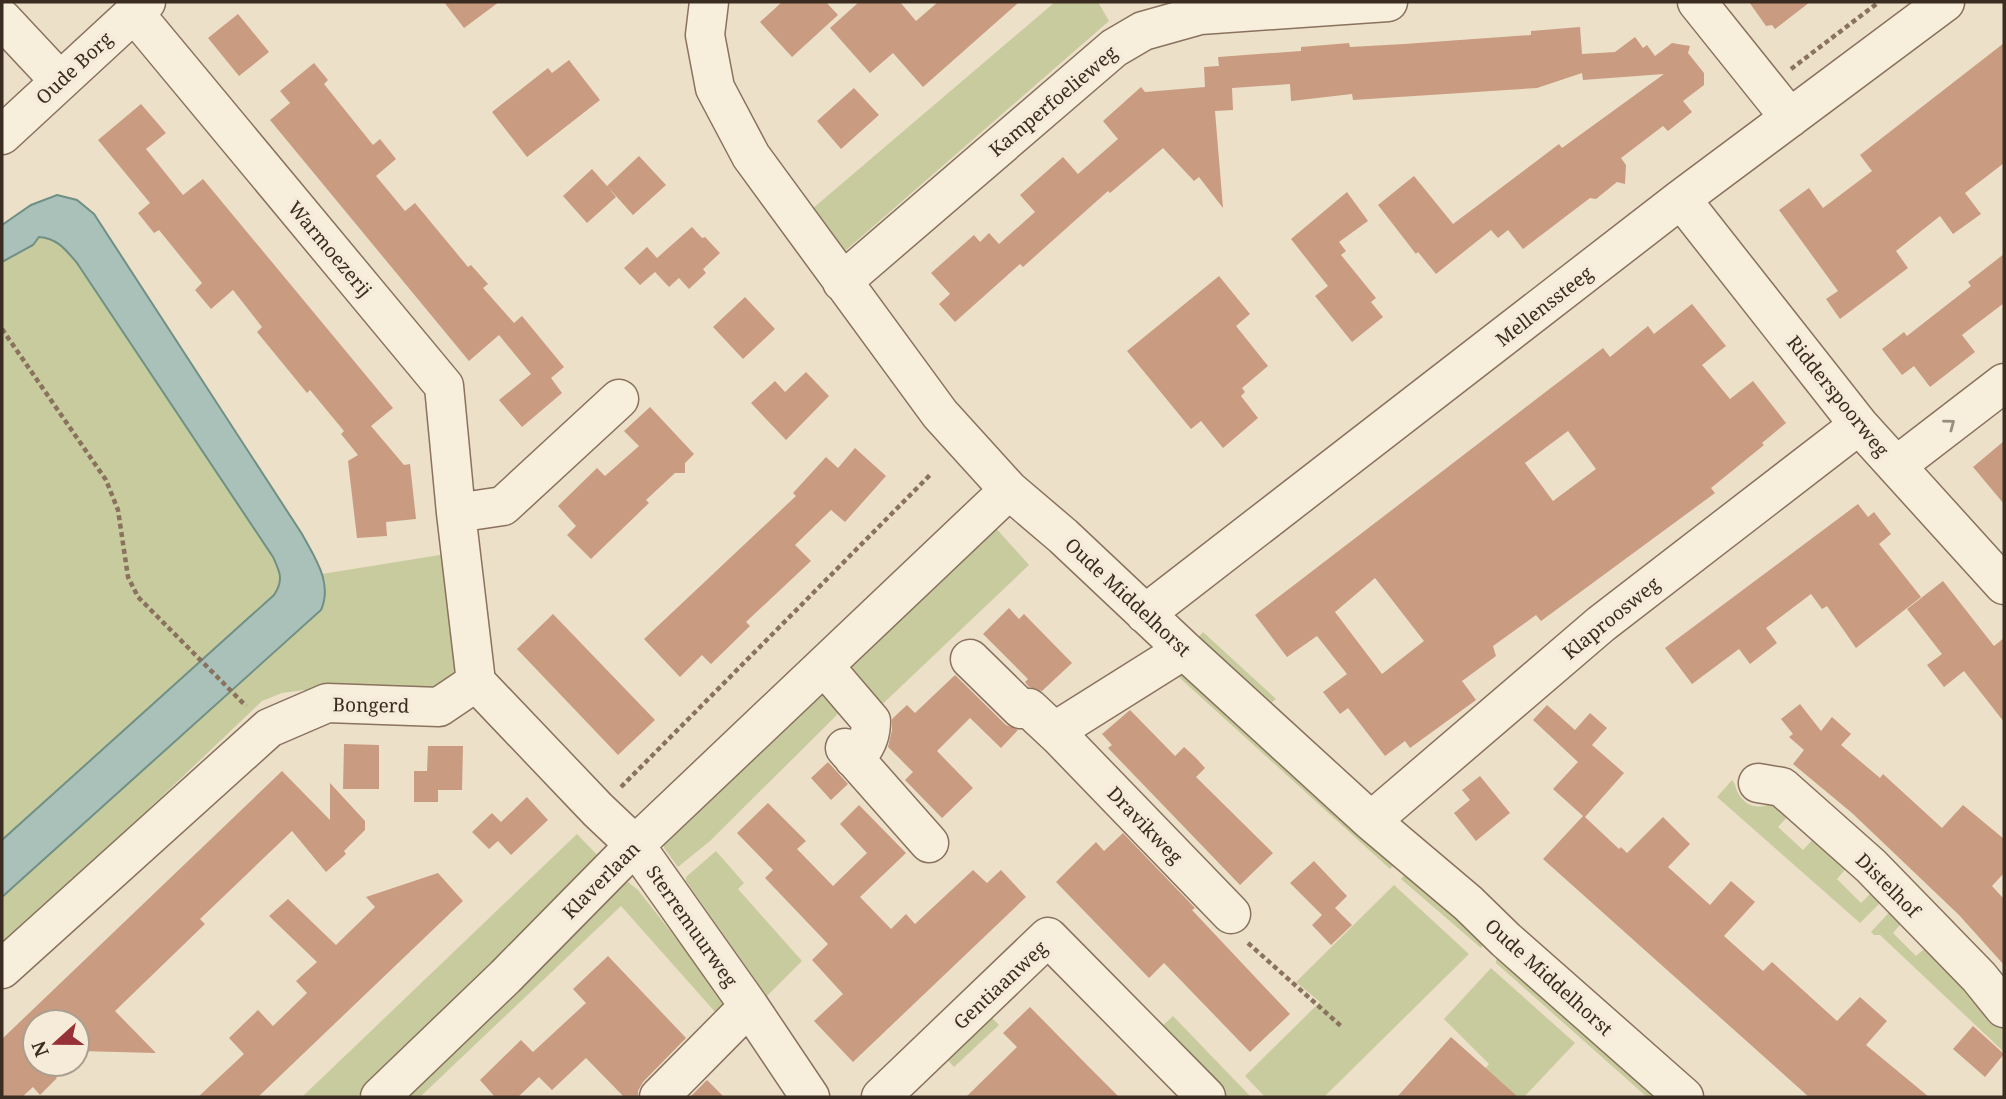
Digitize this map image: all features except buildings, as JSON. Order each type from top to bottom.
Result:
[{"type":"street","name":"Oude Middelhorst","points":[[709,2],[705,35],[715,88],[751,156],[940,414],[1009,490],[1063,536],[1371,821],[1468,903],[1506,940],[1684,1097]]},
{"type":"street","name":"Kamperfoelieweg","points":[[842,282],[1114,48],[1136,16],[1200,15],[1388,2]]},
{"type":"street","points":[[1697,2],[1790,118]]},
{"type":"street","name":"Mellenssteeg","points":[[1145,614],[1681,200],[1945,2]]},
{"type":"street","name":"Oude Borg","points":[[2,135],[140,8]]},
{"type":"street","name":"Warmoezerij","points":[[140,8],[444,386],[476,682]]},
{"type":"street","points":[[2,19],[60,80]]},
{"type":"street","name":"Ridderspoorweg","points":[[1681,200],[1859,425],[2004,585]]},
{"type":"street","points":[[1896,466],[2004,383]]},
{"type":"street","points":[[456,513],[503,506],[619,399]]},
{"type":"street","name":"Klaproosweg","points":[[1371,821],[1601,624],[1859,425]]},
{"type":"street","name":"Klaverlaan","points":[[380,1097],[505,978],[635,845],[1009,490]]},
{"type":"street","points":[[1059,736],[1063,726],[1184,650]]},
{"type":"street","name":"Dravikweg","points":[[970,659],[1021,709],[1028,708],[1059,736],[1231,914]]},
{"type":"street","points":[[824,666],[871,721],[871,735],[863,751],[849,753],[929,844]]},
{"type":"street","points":[[476,682],[635,845]]},
{"type":"street","name":"Bongerd","points":[[2,969],[269,728],[327,703],[439,707],[476,682]]},
{"type":"street","name":"Distelhof","points":[[1759,783],[1782,787],[1871,866],[1979,977],[2004,1008]]},
{"type":"street","name":"Sterremuurweg","points":[[635,845],[810,1097]]},
{"type":"street","name":"Gentiaanweg","points":[[881,1097],[1048,937],[1206,1097]]},
{"type":"street","name":"Sterremuurweg","points":[[659,1097],[749,1006]]},
{"type":"path","points":[[1766,88],[1879,2]]},
{"type":"path","points":[[2,328],[106,480],[118,510],[128,577],[138,597],[238,697]]},
{"type":"path","points":[[598,810],[931,474]]},
{"type":"path","points":[[1231,914],[1223,920],[1342,1027]]},
{"type":"green space","points":[[1055,2],[1098,2],[1109,21],[845,251],[812,209]]},
{"type":"green space","points":[[39,237],[56,242],[77,263],[273,557],[279,580],[274,595],[2,840],[2,262],[12,258]]},
{"type":"green space","points":[[994,526],[1029,565],[872,714],[855,697],[710,841],[678,867],[664,848],[664,839]]},
{"type":"green space","points":[[452,553],[458,667],[452,678],[430,691],[304,690],[282,693],[262,701],[2,949],[2,897],[321,610],[326,584],[322,574]]},
{"type":"green space","points":[[1203,632],[1276,699],[1265,708],[1195,641]]},
{"type":"green space","points":[[1179,661],[1399,860],[1390,869],[1170,669]]},
{"type":"green space","points":[[1732,780],[1738,794],[1748,804],[1763,806],[1777,799],[1793,811],[1778,827],[1803,850],[1818,834],[1851,863],[1837,879],[1861,903],[1877,887],[1887,896],[1860,923],[1717,797]]},
{"type":"green space","points":[[577,834],[601,859],[357,1097],[302,1097]]},
{"type":"green space","points":[[716,851],[744,883],[738,889],[802,961],[767,996],[686,881],[686,877]]},
{"type":"green space","points":[[1409,870],[1487,940],[1481,948],[1401,879]]},
{"type":"green space","points":[[628,882],[638,890],[732,1009],[724,1022],[621,906],[420,1097],[402,1097],[623,884]]},
{"type":"green space","points":[[1394,885],[1469,954],[1324,1097],[1265,1097],[1245,1076],[1320,1002],[1296,982]]},
{"type":"green space","points":[[1896,905],[1907,917],[1893,933],[1916,956],[1932,942],[2004,1020],[2004,1052],[1880,935],[1871,932]]},
{"type":"green space","points":[[1497,954],[1664,1097],[1647,1097],[1496,963]]},
{"type":"green space","points":[[1491,968],[1575,1043],[1524,1097],[1461,1097],[1489,1064],[1444,1019]]},
{"type":"green space","points":[[1173,1016],[1251,1097],[1222,1097],[1157,1031]]},
{"type":"green space","points":[[991,1017],[999,1025],[954,1067],[947,1059]]},
{"type":"water","points":[[57,195],[77,200],[94,214],[302,534],[317,561],[325,590],[321,610],[2,897],[2,840],[274,595],[280,580],[273,557],[77,263],[56,242],[39,237],[33,245],[2,262],[2,225],[31,205]]}]
